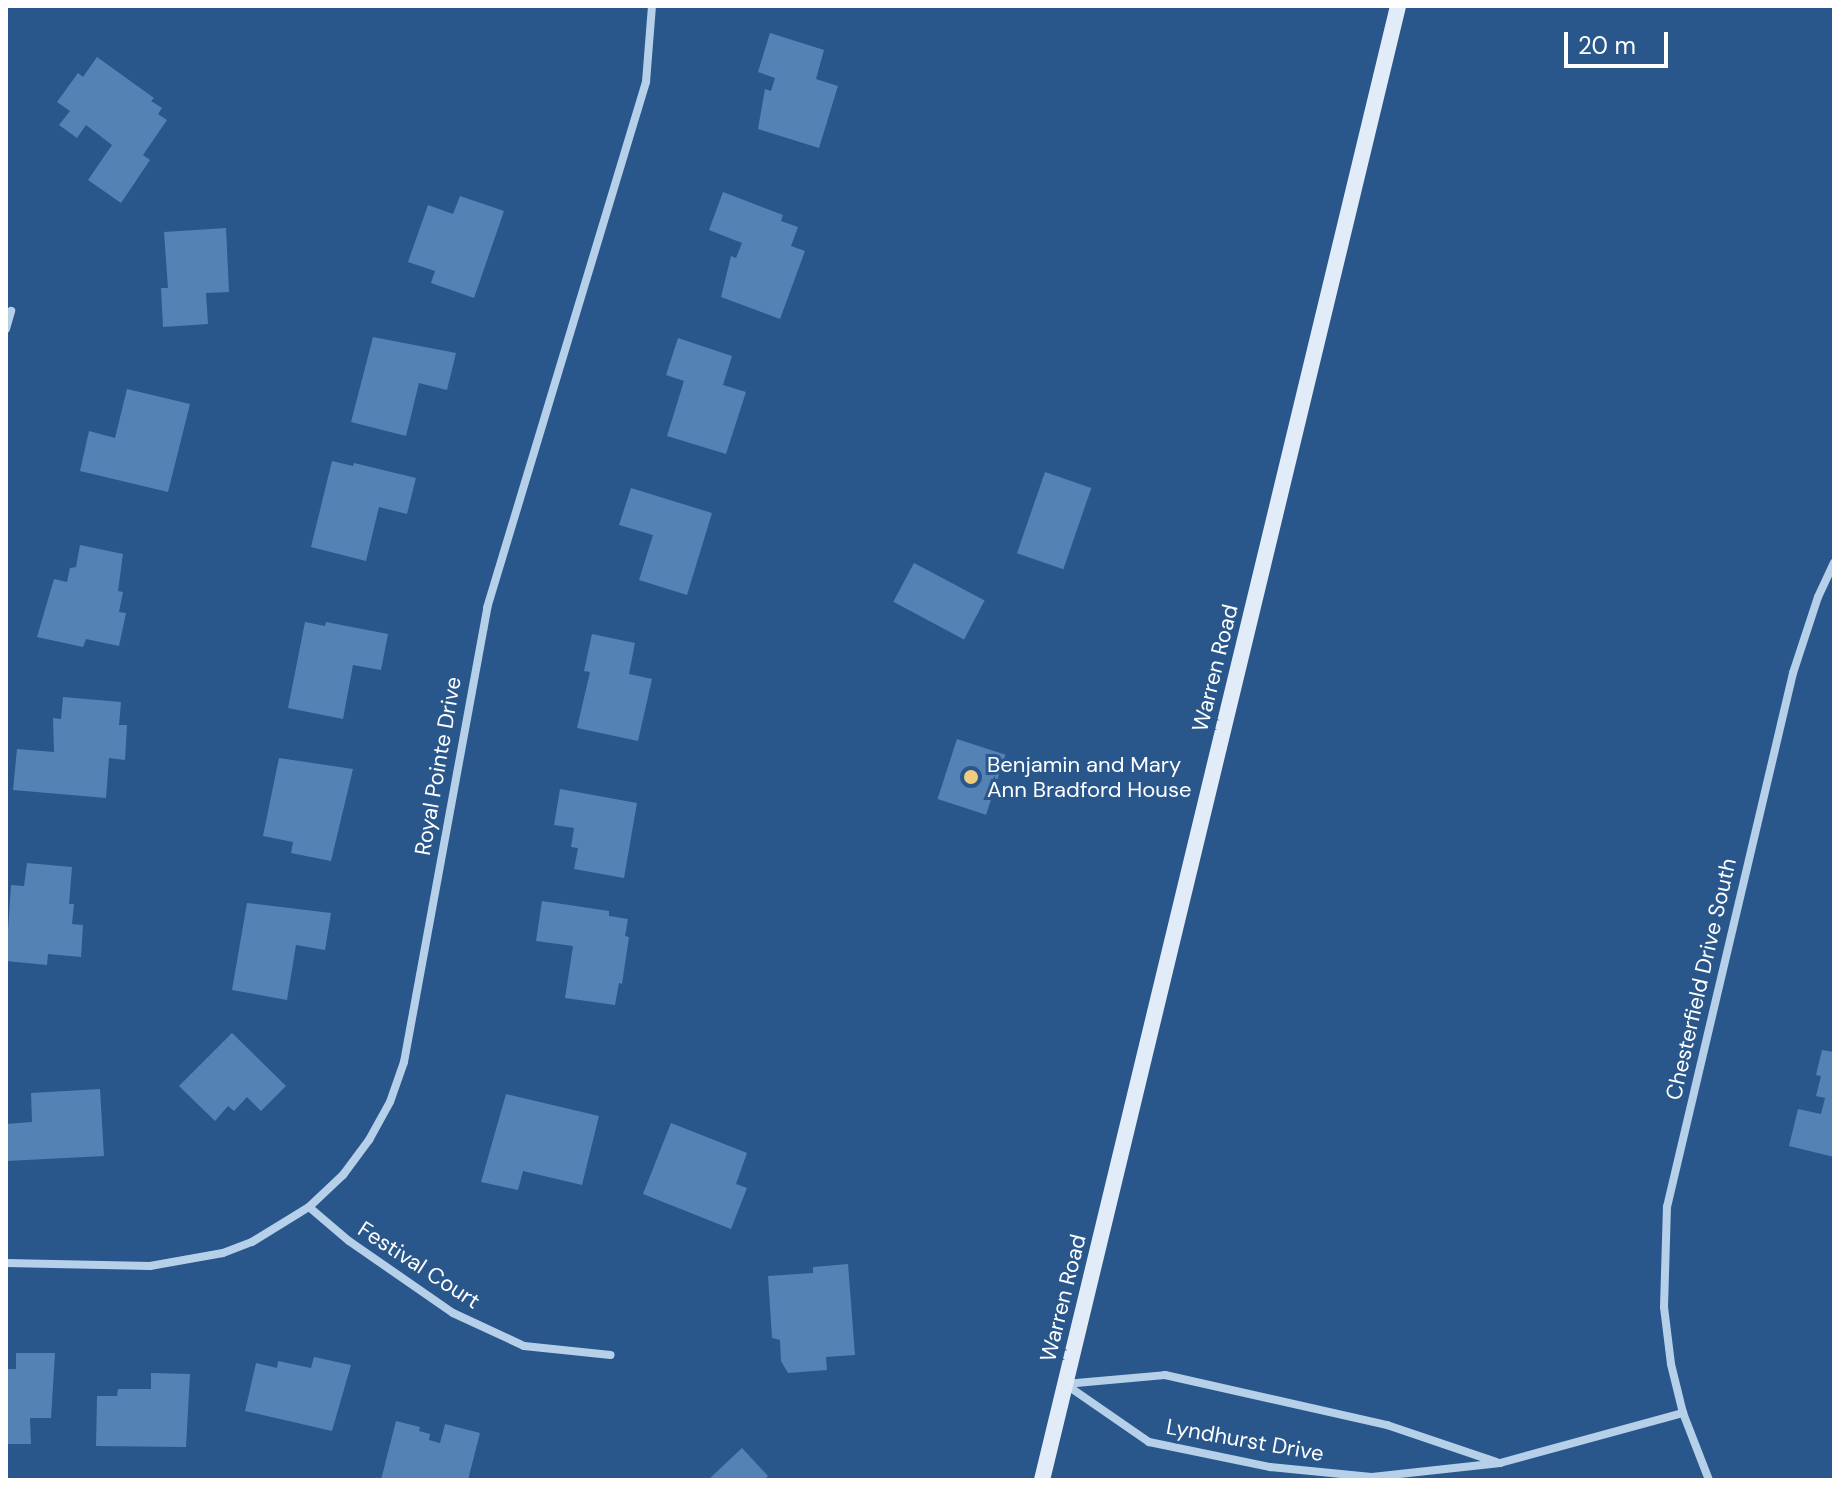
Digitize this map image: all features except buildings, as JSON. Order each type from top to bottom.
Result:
[{"type":"street","name":"Royal Pointe Drive","points":[[6,1263],[150,1266],[182,1262],[252,1242],[309,1207],[343,1175],[369,1140],[390,1102],[404,1062],[487,608],[646,82],[652,6]]},
{"type":"street","name":"Warren Road","points":[[1042,1480],[1398,6]]},
{"type":"street","points":[[6,329],[11,311]]},
{"type":"street","name":"Chesterfield Drive South","points":[[1683,1413],[1671,1364],[1664,1307],[1667,1207],[1793,673],[1818,597],[1834,563]]},
{"type":"street","name":"Festival Court","points":[[309,1207],[349,1241],[453,1313],[524,1346],[611,1355]]},
{"type":"street","name":"Lyndhurst Drive","points":[[1064,1384],[1165,1375],[1387,1425],[1500,1463]]},
{"type":"street","name":"Lyndhurst Drive","points":[[1064,1384],[1149,1442],[1270,1467],[1372,1477],[1500,1463],[1683,1413]]},
{"type":"street","points":[[1683,1413],[1709,1480]]},
{"type":"place","name":"Benjamin and Mary Ann Bradford House","points":[[971,777]]}]
